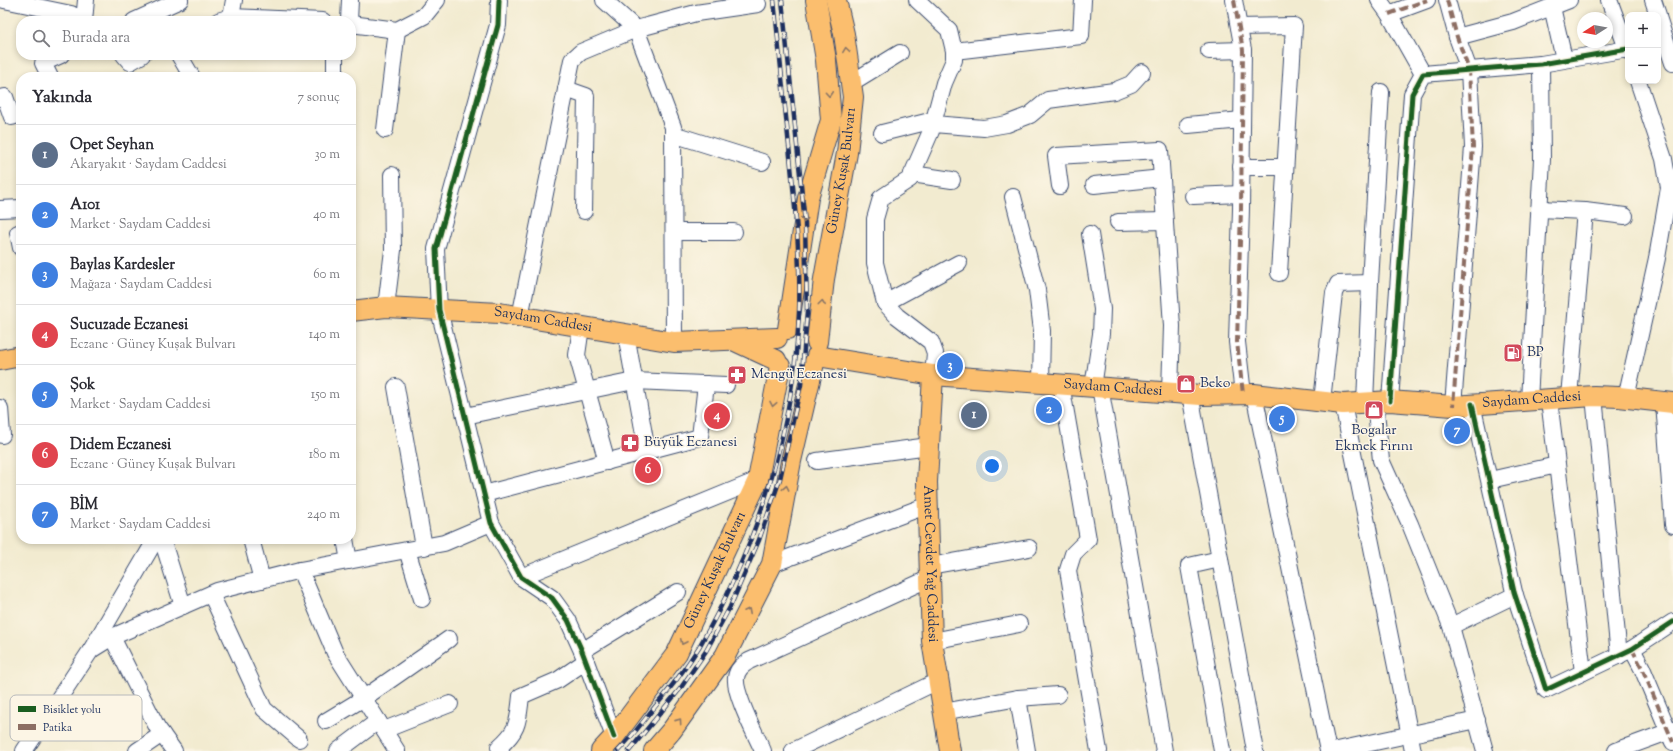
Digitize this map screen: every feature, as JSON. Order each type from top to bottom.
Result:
[{"type":"main road","name":"Güney Kuşak Bulvarı","points":[[782,333],[808,198],[831,120],[826,60],[816,0]]},
{"type":"main road","name":"Güney Kuşak Bulvarı","points":[[654,751],[672,730],[725,656],[772,564],[791,461],[816,354],[824,279],[847,153],[853,97],[844,34],[836,0]]},
{"type":"main road","name":"Saydam Caddesi","points":[[356,310],[386,307],[499,313],[674,342],[733,340],[782,333]]},
{"type":"main road","points":[[733,340],[778,363],[787,370],[794,372],[809,368],[816,354],[808,331],[802,328],[782,333],[774,345],[778,363]]},
{"type":"main road","name":"Saydam Caddesi","points":[[816,354],[933,375],[1190,394],[1249,394],[1343,404],[1377,402],[1463,405],[1594,396],[1669,402]]},
{"type":"main road","points":[[0,360],[16,357]]},
{"type":"main road","name":"Güney Kuşak Bulvarı","points":[[601,751],[614,737],[678,653],[758,480],[778,363]]},
{"type":"main road","name":"Amet Cevdet Yağ Caddesi","points":[[933,375],[927,482],[932,641],[950,751]]},
{"type":"street","points":[[4,0],[75,16]]},
{"type":"street","points":[[84,16],[86,0]]},
{"type":"street","points":[[145,16],[180,0]]},
{"type":"street","points":[[226,16],[234,0]]},
{"type":"street","points":[[349,16],[350,0]]},
{"type":"street","points":[[356,25],[397,30],[424,16],[438,0]]},
{"type":"street","points":[[499,0],[498,25],[436,249],[439,310],[491,523],[521,578],[552,598],[568,620],[584,656],[614,737]]},
{"type":"street","points":[[604,0],[636,29],[673,127],[674,342]]},
{"type":"street","points":[[917,0],[949,30],[954,51],[954,60],[944,83],[934,122],[910,179],[881,198],[875,219],[875,263],[885,303],[897,316],[931,342],[936,353],[933,375]]},
{"type":"street","points":[[954,51],[1081,36],[1083,0]]},
{"type":"street","points":[[1234,0],[1243,50],[1242,167],[1237,342],[1328,751]]},
{"type":"street","points":[[1379,0],[1389,14],[1423,74]]},
{"type":"street","points":[[1389,14],[1427,0]]},
{"type":"street","points":[[1447,0],[1457,37],[1469,70],[1473,147],[1463,405],[1490,480],[1515,595],[1546,690],[1625,652],[1673,622]]},
{"type":"street","points":[[1457,37],[1513,22],[1569,0]]},
{"type":"street","points":[[1609,0],[1627,48]]},
{"type":"street","points":[[1653,0],[1657,12]]},
{"type":"street","points":[[520,317],[572,60],[581,52],[636,29],[696,12],[758,4]]},
{"type":"street","points":[[1552,7],[1564,59]]},
{"type":"street","points":[[1239,27],[1294,26],[1279,273]]},
{"type":"street","points":[[1661,26],[1673,64]]},
{"type":"street","points":[[386,130],[397,30]]},
{"type":"street","points":[[1208,51],[1243,50]]},
{"type":"street","points":[[1423,74],[1541,64],[1564,59],[1625,50]]},
{"type":"street","points":[[851,83],[900,52]]},
{"type":"street","points":[[48,72],[43,63],[50,60]]},
{"type":"street","points":[[182,60],[189,72]]},
{"type":"street","points":[[335,60],[335,72]]},
{"type":"street","points":[[1529,401],[1542,159],[1541,64]]},
{"type":"street","points":[[882,133],[934,122],[984,128],[1007,124],[1030,115],[1048,100],[1114,91],[1131,84],[1142,72]]},
{"type":"street","points":[[1377,402],[1412,94],[1423,74]]},
{"type":"street","points":[[1626,398],[1657,258],[1669,188],[1669,165],[1639,84]]},
{"type":"street","points":[[566,89],[586,96],[584,211]]},
{"type":"street","points":[[1381,92],[1370,283],[1382,460],[1410,524],[1451,626],[1478,720],[1485,751]]},
{"type":"street","points":[[0,98],[5,97],[12,117],[16,116]]},
{"type":"street","points":[[1188,125],[1242,120]]},
{"type":"street","points":[[673,134],[762,162]]},
{"type":"street","points":[[1060,186],[1056,156],[1160,150],[1172,326],[1170,392]]},
{"type":"street","points":[[1242,167],[1285,167]]},
{"type":"street","points":[[912,174],[952,180]]},
{"type":"street","points":[[386,307],[393,250],[392,175]]},
{"type":"street","points":[[1094,185],[1162,178]]},
{"type":"street","points":[[1193,196],[1241,194]]},
{"type":"street","points":[[1013,196],[1037,290],[1042,331],[1041,383]]},
{"type":"street","points":[[0,209],[16,208]]},
{"type":"street","points":[[1540,209],[1585,211],[1625,216]]},
{"type":"street","points":[[1569,397],[1585,211]]},
{"type":"street","points":[[1118,222],[1165,221]]},
{"type":"street","points":[[674,232],[734,232]]},
{"type":"street","points":[[1090,234],[1102,309],[1097,387],[1164,751]]},
{"type":"street","points":[[885,303],[959,263]]},
{"type":"street","points":[[1322,401],[1334,293],[1338,284],[1370,283]]},
{"type":"street","points":[[581,327],[577,355],[607,462]]},
{"type":"street","points":[[626,334],[647,452]]},
{"type":"street","points":[[465,416],[634,381],[726,385]]},
{"type":"street","points":[[484,494],[700,437],[706,384]]},
{"type":"street","points":[[1061,384],[1088,539],[1073,554],[1068,570],[1099,751]]},
{"type":"street","points":[[396,387],[424,547]]},
{"type":"street","points":[[1190,394],[1255,751]]},
{"type":"street","points":[[1594,396],[1625,652],[1642,668],[1672,735],[1616,751]]},
{"type":"street","points":[[1549,400],[1583,672]]},
{"type":"street","points":[[1669,402],[1673,525]]},
{"type":"street","points":[[1343,404],[1413,751]]},
{"type":"street","points":[[0,408],[2,435]]},
{"type":"street","points":[[817,461],[929,446]]},
{"type":"street","points":[[1490,480],[1557,464]]},
{"type":"street","points":[[521,578],[758,480]]},
{"type":"street","points":[[772,564],[928,505]]},
{"type":"street","points":[[91,650],[112,637],[211,594],[300,570],[444,543],[491,523]]},
{"type":"street","points":[[61,695],[91,650],[153,544]]},
{"type":"street","points":[[164,544],[183,606]]},
{"type":"street","points":[[252,544],[262,580]]},
{"type":"street","points":[[346,544],[349,561]]},
{"type":"street","points":[[763,751],[740,700],[736,678],[740,668],[749,661],[930,572],[1029,548]]},
{"type":"street","points":[[406,550],[422,598]]},
{"type":"street","points":[[1220,559],[1189,566],[1222,751]]},
{"type":"street","points":[[300,570],[335,652],[396,751]]},
{"type":"street","points":[[501,751],[499,747],[510,738],[517,725],[521,696],[558,680],[584,656],[678,592]]},
{"type":"street","points":[[211,594],[264,709],[299,739]]},
{"type":"street","points":[[1451,626],[1515,595]]},
{"type":"street","points":[[932,641],[1019,624]]},
{"type":"street","points":[[112,637],[142,695]]},
{"type":"street","points":[[326,721],[364,698],[449,639]]},
{"type":"street","points":[[793,751],[938,681]]},
{"type":"street","points":[[142,695],[162,734],[174,751]]},
{"type":"street","points":[[943,712],[1018,698],[1058,695]]},
{"type":"street","points":[[1018,698],[1027,751]]},
{"type":"street","points":[[338,751],[381,726],[450,704]]},
{"type":"street","points":[[1333,751],[1373,747],[1409,734],[1478,720]]},
{"type":"street","points":[[137,751],[162,734]]},
{"type":"street","points":[[24,751],[31,741]]},
{"type":"railway","points":[[618,751],[669,690],[699,647],[720,608],[739,568],[755,527],[781,443],[790,399],[796,356],[799,312],[799,273],[794,195],[774,0]]},
{"type":"railway","points":[[629,751],[680,689],[706,651],[730,607],[759,540],[780,479],[801,385],[807,312],[805,223],[782,0]]},
{"type":"marked path","points":[[1234,0],[1243,50],[1241,209],[1237,342],[1243,394]]},
{"type":"marked path","points":[[1389,14],[1427,0]]},
{"type":"marked path","points":[[1447,0],[1457,37],[1469,70],[1473,147],[1453,406]]},
{"type":"marked path","points":[[1632,649],[1642,668],[1673,742]]},
{"type":"cycle path","points":[[499,0],[498,25],[436,249],[439,310],[491,523],[521,577],[552,598],[568,620],[582,651],[614,737]]},
{"type":"cycle path","points":[[1390,401],[1412,94],[1423,74],[1541,64],[1625,50]]},
{"type":"cycle path","points":[[1472,404],[1514,592],[1546,690],[1632,649],[1673,622]]},
{"type":"place","name":"BP","points":[[1513,353]]},
{"type":"place","name":"Baylas Kardesler","points":[[950,366]]},
{"type":"place","name":"Mengü Eczanesi","points":[[737,375]]},
{"type":"place","name":"Beko","points":[[1186,384]]},
{"type":"place","name":"A101","points":[[1049,410]]},
{"type":"place","name":"Bogalar Ekmek Fırını","points":[[1374,410]]},
{"type":"place","name":"Opet Seyhan","points":[[974,415]]},
{"type":"place","name":"Sucuzade Eczanesi","points":[[717,416]]},
{"type":"place","name":"Şok","points":[[1282,419]]},
{"type":"place","name":"BİM","points":[[1457,431]]},
{"type":"place","name":"Büyük Eczanesi","points":[[630,443]]},
{"type":"place","name":"Didem Eczanesi","points":[[648,470]]}]
